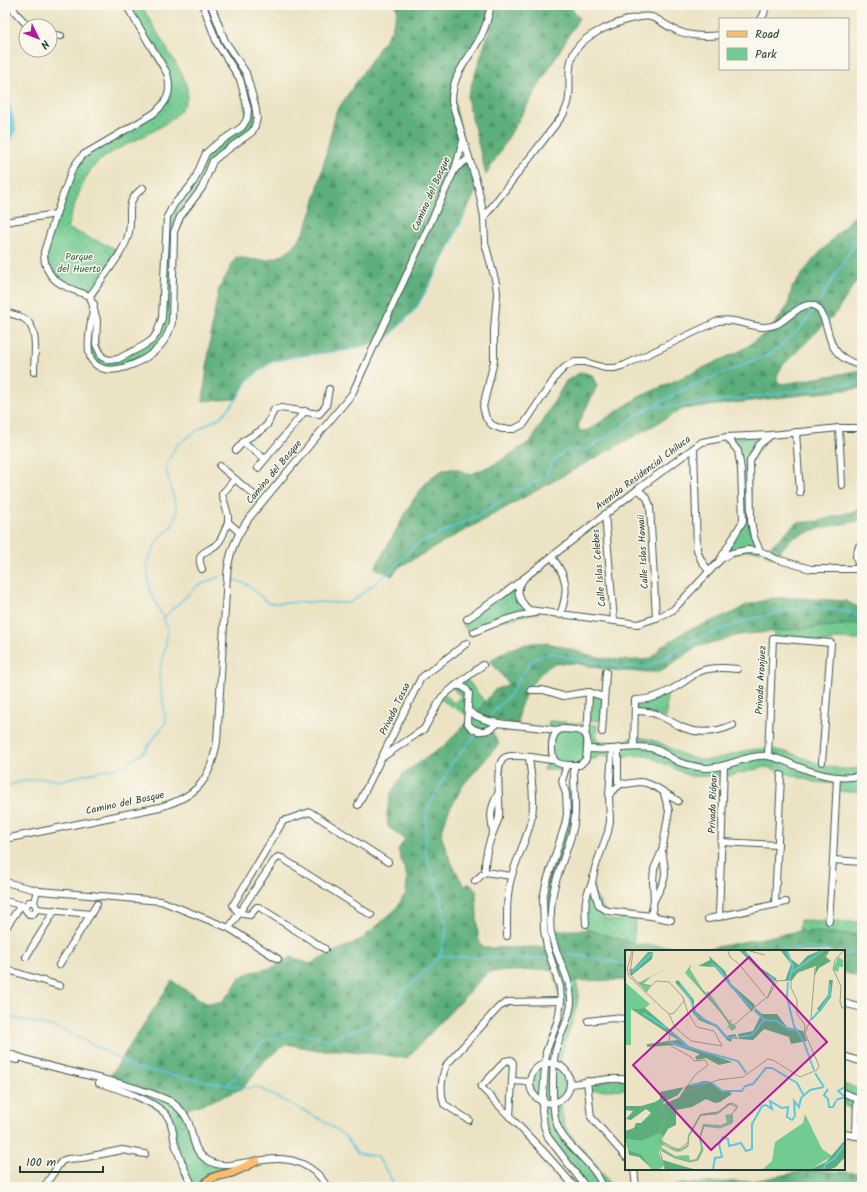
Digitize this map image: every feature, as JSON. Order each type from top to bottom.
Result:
[{"type":"main road","points":[[204,1187],[208,1180],[214,1177],[232,1173],[256,1161]]},
{"type":"street","points":[[12,5],[15,12],[21,18]]},
{"type":"street","points":[[126,5],[167,73],[169,93],[161,108],[153,114],[83,155],[72,170],[44,252],[44,262],[52,279],[64,286],[90,296],[94,304],[97,320],[96,344],[102,357],[108,360],[118,359],[152,340],[160,326],[162,318],[167,216],[174,204],[194,181],[206,153],[242,127],[247,119],[248,110],[240,80],[217,43],[202,5]]},
{"type":"street","points":[[94,304],[89,352],[92,359],[102,368],[116,370],[126,368],[152,353],[159,347],[166,338],[172,322],[174,232],[176,224],[202,188],[213,161],[252,132],[255,126],[256,111],[249,81],[244,69],[225,41],[211,5]]},
{"type":"street","points":[[491,5],[486,26],[480,40],[454,81],[452,102],[478,187],[484,217],[485,242],[496,283],[497,294],[494,330],[494,361],[483,407],[486,418],[492,425],[502,429],[514,429],[524,424],[557,375],[565,367],[575,362],[585,362],[605,368],[615,368],[625,365],[726,319],[765,327],[775,325],[783,321],[797,310],[806,306],[813,306],[819,310],[823,316],[830,342],[834,349],[849,361],[862,366]]},
{"type":"street","points":[[762,18],[766,5]]},
{"type":"street","points":[[484,217],[563,115],[568,104],[569,72],[573,55],[582,42],[608,26],[650,16],[680,32],[705,37],[719,35]]},
{"type":"street","name":"Camino del Bosque","points":[[5,839],[160,807],[185,797],[202,782],[208,774],[214,761],[217,742],[228,559],[240,532],[249,518],[347,401],[355,388],[455,169],[464,141]]},
{"type":"street","points":[[455,169],[469,158]]},
{"type":"street","points":[[90,296],[122,249],[129,232],[129,209],[132,198],[143,188]]},
{"type":"street","points":[[5,222],[56,214]]},
{"type":"street","points":[[5,312],[24,318],[32,327],[34,336],[34,372]]},
{"type":"street","points":[[320,414],[326,406],[329,389]]},
{"type":"street","points":[[326,406],[336,414]]},
{"type":"street","points":[[236,450],[243,442],[267,425],[274,410],[281,408],[320,414],[329,422]]},
{"type":"street","points":[[258,468],[305,411]]},
{"type":"street","points":[[839,428],[842,485]]},
{"type":"street","name":"Avenida Residencial Chiluca","points":[[467,619],[505,593],[605,514],[702,442],[727,437],[771,435],[839,428],[862,428]]},
{"type":"street","points":[[796,432],[800,493]]},
{"type":"street","points":[[760,551],[754,537],[751,522],[750,461],[759,445],[771,435]]},
{"type":"street","points":[[721,559],[743,521],[741,469],[738,451],[727,437]]},
{"type":"street","points":[[243,442],[265,459]]},
{"type":"street","points":[[694,448],[697,550],[701,560],[708,570]]},
{"type":"street","points":[[220,466],[254,495]]},
{"type":"street","points":[[202,569],[199,562],[200,556],[218,544],[228,522],[228,515],[222,494],[234,479]]},
{"type":"street","name":"Calle Islas Hawaii","points":[[638,489],[647,498],[650,506],[656,618]]},
{"type":"street","name":"Calle Islas Celebes","points":[[605,514],[614,621]]},
{"type":"street","points":[[228,522],[240,532]]},
{"type":"street","points":[[526,575],[520,584],[518,594],[522,603],[529,610],[638,624],[673,610],[708,570],[721,559],[732,553],[747,550],[760,551],[776,559],[806,568],[860,568],[856,556],[859,546],[862,545]]},
{"type":"street","points":[[552,557],[560,568],[566,583],[565,600],[560,615]]},
{"type":"street","points":[[474,632],[496,622],[517,615],[539,612]]},
{"type":"street","name":"Privada Aranjuez","points":[[768,756],[773,638],[831,643],[822,762]]},
{"type":"street","name":"Privada Tossa","points":[[358,805],[421,678],[468,643]]},
{"type":"street","name":"Privada Tossa","points":[[382,758],[424,729],[442,697],[483,665]]},
{"type":"street","points":[[634,747],[634,700],[653,699],[672,690],[701,671],[724,668],[737,669]]},
{"type":"street","points":[[602,732],[606,672]]},
{"type":"street","points":[[455,686],[461,686],[469,693],[467,722],[475,730],[485,732],[491,730],[498,723]]},
{"type":"street","points":[[531,690],[543,690],[563,696],[589,692],[604,697]]},
{"type":"street","points":[[585,734],[588,720],[589,692]]},
{"type":"street","points":[[646,700],[646,711]]},
{"type":"street","points":[[468,710],[475,716],[498,723],[548,728],[558,731]]},
{"type":"street","points":[[635,711],[646,711],[664,716],[684,728],[701,732],[720,730],[733,725]]},
{"type":"street","points":[[588,720],[602,721]]},
{"type":"street","points":[[562,729],[579,730],[585,734],[588,738],[588,749],[584,763],[566,768],[554,760],[551,755],[554,736],[558,731],[562,729]]},
{"type":"street","points":[[588,749],[634,747],[653,748],[679,762],[690,766],[707,768],[724,766],[752,757],[768,756],[820,774],[837,777],[862,775]]},
{"type":"street","points":[[615,749],[618,781],[621,784]]},
{"type":"street","points":[[586,924],[586,893],[592,883],[595,868],[608,832],[610,810],[609,796],[615,749]]},
{"type":"street","points":[[485,872],[484,859],[499,818],[499,764],[503,758],[509,756],[554,760]]},
{"type":"street","points":[[507,936],[507,910],[511,876],[529,828],[532,815],[533,804],[529,758]]},
{"type":"street","name":"Privada Riópar","points":[[719,917],[724,766]]},
{"type":"street","points":[[574,767],[574,793],[576,809],[573,829],[554,888],[550,913],[552,936],[569,981],[571,1004],[569,1014],[555,1051],[554,1104],[556,1120],[561,1134],[601,1180],[603,1187]]},
{"type":"street","points":[[566,768],[562,781],[566,794],[567,814],[543,898],[542,912],[544,930],[547,947],[560,990],[561,1001],[558,1020],[548,1045],[542,1103],[543,1118],[548,1137],[586,1187]]},
{"type":"street","points":[[775,904],[781,775]]},
{"type":"street","points":[[829,921],[834,860],[837,777]]},
{"type":"street","points":[[609,796],[612,791],[621,784],[640,782],[654,787],[678,801]]},
{"type":"street","points":[[566,794],[574,793]]},
{"type":"street","points":[[651,916],[654,900],[654,869],[662,851],[669,810],[664,794]]},
{"type":"street","points":[[325,949],[259,907],[255,908],[250,915],[239,913],[233,905],[283,821],[310,812],[388,862]]},
{"type":"street","name":"Privada Riópar","points":[[721,842],[778,845]]},
{"type":"street","points":[[654,900],[664,883],[666,870],[662,851]]},
{"type":"street","points":[[230,928],[278,857],[282,858],[372,915]]},
{"type":"street","points":[[834,860],[862,862]]},
{"type":"street","points":[[485,872],[511,876]]},
{"type":"street","points":[[475,881],[485,872]]},
{"type":"street","points":[[5,882],[37,890],[161,901],[230,928],[278,959]]},
{"type":"street","points":[[592,883],[599,906],[606,910],[671,920]]},
{"type":"street","points":[[37,890],[34,902],[37,909]]},
{"type":"street","points":[[5,901],[23,906],[29,914],[33,914],[37,909]]},
{"type":"street","points":[[5,929],[23,906],[30,902],[34,902]]},
{"type":"street","points":[[708,919],[786,902]]},
{"type":"street","points":[[59,965],[97,904]]},
{"type":"street","points":[[37,909],[91,914]]},
{"type":"street","points":[[26,957],[55,910]]},
{"type":"street","points":[[5,969],[60,986]]},
{"type":"street","points":[[560,990],[570,989]]},
{"type":"street","points":[[469,1120],[444,1104],[443,1073],[448,1063],[503,1004],[508,1002],[561,1001]]},
{"type":"street","points":[[845,1003],[862,1008]]},
{"type":"street","points":[[588,1021],[612,1018],[625,1019]]},
{"type":"street","points":[[5,1052],[22,1058],[117,1083],[170,1101],[181,1111],[187,1121],[195,1148],[204,1158],[212,1163],[223,1166],[284,1158],[307,1166],[317,1173],[327,1187]]},
{"type":"street","points":[[845,1056],[862,1062]]},
{"type":"street","points":[[5,1057],[105,1084],[150,1102],[168,1117],[182,1166],[192,1187]]},
{"type":"street","points":[[510,1117],[513,1063],[510,1060],[505,1061],[481,1087],[510,1117],[544,1152],[574,1186],[580,1187]]},
{"type":"street","points":[[545,1063],[554,1063],[562,1067],[568,1074],[571,1084],[568,1093],[562,1100],[554,1104],[542,1103],[534,1097],[529,1082],[530,1077],[536,1068],[545,1063]]},
{"type":"street","points":[[571,1084],[587,1081],[625,1079]]},
{"type":"street","points":[[512,1081],[529,1082]]},
{"type":"street","points":[[587,1081],[591,1117],[625,1155]]},
{"type":"street","points":[[845,1093],[860,1099],[859,1137],[845,1134]]},
{"type":"street","points":[[44,1187],[62,1161],[67,1159],[82,1158],[122,1150],[145,1154]]},
{"type":"street","points":[[634,1170],[636,1187]]},
{"type":"green space","name":"Parque del Huerto","points":[[126,5],[141,5],[182,74],[187,87],[187,98],[180,111],[170,120],[145,136],[105,156],[91,170],[82,186],[67,228],[121,251],[90,296],[53,279],[44,252],[77,162],[161,108],[169,82]]},
{"type":"green space","points":[[203,5],[211,5],[221,34],[241,66],[255,105],[255,126],[213,161],[202,188],[176,225],[172,322],[166,338],[144,358],[109,370],[92,359],[89,342],[94,304],[98,350],[109,360],[143,346],[160,326],[167,217],[188,189],[202,160],[247,119],[243,89],[223,52]]},
{"type":"green space","points":[[396,5],[491,5],[486,26],[452,90],[463,141],[455,168],[469,158],[478,187],[442,262],[417,307],[386,340],[348,350],[299,356],[271,362],[247,381],[237,399],[203,401],[212,324],[219,289],[236,257],[268,260],[280,256],[293,247],[304,232],[313,208],[336,112],[391,31],[397,12]]},
{"type":"green space","points":[[498,5],[569,5],[579,18],[486,175],[467,98]]},
{"type":"green space","points":[[862,208],[862,272],[836,313],[782,366],[777,376],[778,382],[783,384],[862,370],[862,388],[683,409],[399,567],[392,576],[375,568],[413,500],[430,478],[445,469],[455,469],[471,474],[497,463],[531,441],[566,381],[581,372],[592,375],[597,386],[578,425],[580,431],[588,430],[639,397],[742,350],[770,330],[788,306],[792,288],[813,260]]},
{"type":"green space","points":[[771,435],[750,461],[751,521],[760,551],[747,550],[721,559],[743,521],[738,451],[727,437]]},
{"type":"green space","points":[[862,509],[862,520],[814,530],[792,538],[774,558],[763,553],[796,523],[818,521]]},
{"type":"green space","points":[[520,584],[522,603],[539,612],[496,622],[470,634],[461,623]]},
{"type":"green space","points":[[773,598],[846,601],[862,609],[862,623],[739,635],[697,647],[659,672],[609,670],[575,663],[553,664],[542,672],[527,690],[519,710],[518,725],[475,716],[494,690],[509,684],[490,661],[502,653],[516,647],[530,643],[545,643],[591,656],[604,658],[631,660],[651,659],[662,646],[686,631],[735,612],[744,606]]},
{"type":"green space","points":[[862,622],[860,640],[835,639],[831,643],[773,638],[774,631]]},
{"type":"green space","points":[[466,678],[485,702],[475,716],[498,723],[491,730],[471,727],[467,715],[440,699],[445,694],[454,703],[461,696],[452,688]]},
{"type":"green space","points":[[589,692],[604,697],[602,721],[588,720]]},
{"type":"green space","points":[[667,692],[666,718],[635,711],[635,700]]},
{"type":"green space","points":[[549,721],[597,725],[597,740],[615,741],[639,738],[650,740],[658,742],[688,757],[696,759],[714,759],[757,749],[769,749],[786,752],[823,765],[843,769],[862,767],[862,793],[836,791],[836,784],[814,782],[766,767],[724,777],[690,776],[650,757],[639,755],[618,757],[617,785],[612,788],[610,756],[596,756],[596,759],[586,759],[583,763],[566,765],[565,771],[544,770]]},
{"type":"green space","points":[[467,722],[471,727],[491,730],[499,744],[464,784],[448,812],[441,835],[450,860],[464,886],[470,883],[476,890],[478,938],[483,948],[547,947],[555,969],[488,972],[407,1058],[344,1050],[317,1050],[286,1044],[266,1059],[243,1088],[181,1111],[170,1101],[107,1081],[172,981],[206,1003],[220,1003],[231,992],[240,977],[252,972],[271,968],[291,957],[310,964],[363,938],[395,910],[406,893],[407,877],[398,850],[405,839],[388,827],[387,813],[391,793],[403,774],[445,745]]},
{"type":"green space","points":[[566,787],[573,787],[575,819],[554,888],[552,936],[569,981],[576,981],[578,995],[575,1014],[563,1047],[560,1065],[568,1074],[570,1084],[564,1098],[559,1102],[565,1126],[572,1137],[605,1176],[611,1187],[586,1187],[548,1137],[542,1103],[532,1092],[529,1082],[538,1067],[545,1063],[561,1001],[547,947],[543,898],[563,834]]},
{"type":"green space","points":[[592,884],[594,894],[605,910],[604,919],[620,921],[621,913],[636,915],[633,943],[586,930],[585,908]]},
{"type":"green space","points":[[800,920],[862,922],[862,935],[799,931]]},
{"type":"green space","points":[[552,930],[589,930],[636,944],[706,949],[799,931],[862,935],[862,979],[845,972],[845,950],[625,950],[625,980],[569,981]]},
{"type":"green space","points":[[625,1079],[625,1089],[588,1091],[587,1081]]},
{"type":"green space","points":[[107,1081],[163,1098],[181,1111],[195,1148],[212,1163],[256,1161],[214,1177],[204,1187],[193,1187],[164,1112]]},
{"type":"green space","points":[[845,1084],[862,1090],[862,1112],[857,1112],[845,1106]]},
{"type":"green space","points":[[809,1170],[862,1173],[862,1187],[671,1187],[682,1184],[753,1181]]},
{"type":"waterway","points":[[5,105],[11,129],[5,139]]},
{"type":"waterway","points":[[381,342],[386,340],[417,307],[442,262],[466,212]]},
{"type":"waterway","points":[[819,302],[859,237]]},
{"type":"waterway","points":[[231,579],[247,584],[268,603],[350,603],[393,569],[414,546],[475,517],[516,491],[533,484],[546,474],[556,458],[569,449],[585,450],[639,414],[686,388],[771,354],[801,328],[813,310]]},
{"type":"waterway","points":[[5,787],[19,782],[43,778],[58,781],[122,766],[143,753],[166,722],[159,674],[168,628],[149,588],[147,562],[157,541],[172,526],[177,510],[165,466],[177,445],[199,429],[222,416],[237,399],[247,381],[271,362],[299,356],[348,350],[367,345]]},
{"type":"waterway","points":[[654,407],[676,406],[862,382]]},
{"type":"waterway","points":[[164,617],[197,586],[221,576]]},
{"type":"waterway","points":[[491,714],[510,695],[520,677],[533,659],[551,653],[573,659],[622,667],[650,666],[698,638],[750,619],[807,606],[845,611],[862,618]]},
{"type":"waterway","points":[[226,1085],[236,1076],[262,1042],[292,1033],[332,1039],[371,1024],[440,956],[447,930],[443,906],[425,851],[426,812],[452,763],[477,733]]},
{"type":"waterway","points":[[781,950],[810,948],[823,950]]},
{"type":"waterway","points":[[845,953],[862,956]]},
{"type":"waterway","points":[[562,955],[586,956],[625,964]]},
{"type":"waterway","points":[[440,956],[529,959],[547,957]]},
{"type":"waterway","points":[[5,1016],[58,1028],[96,1046],[133,1067],[243,1088],[257,1087],[324,1121],[345,1136],[357,1153],[378,1157],[396,1187]]},
{"type":"waterway","points":[[782,1187],[822,1183],[852,1183],[862,1185]]}]
